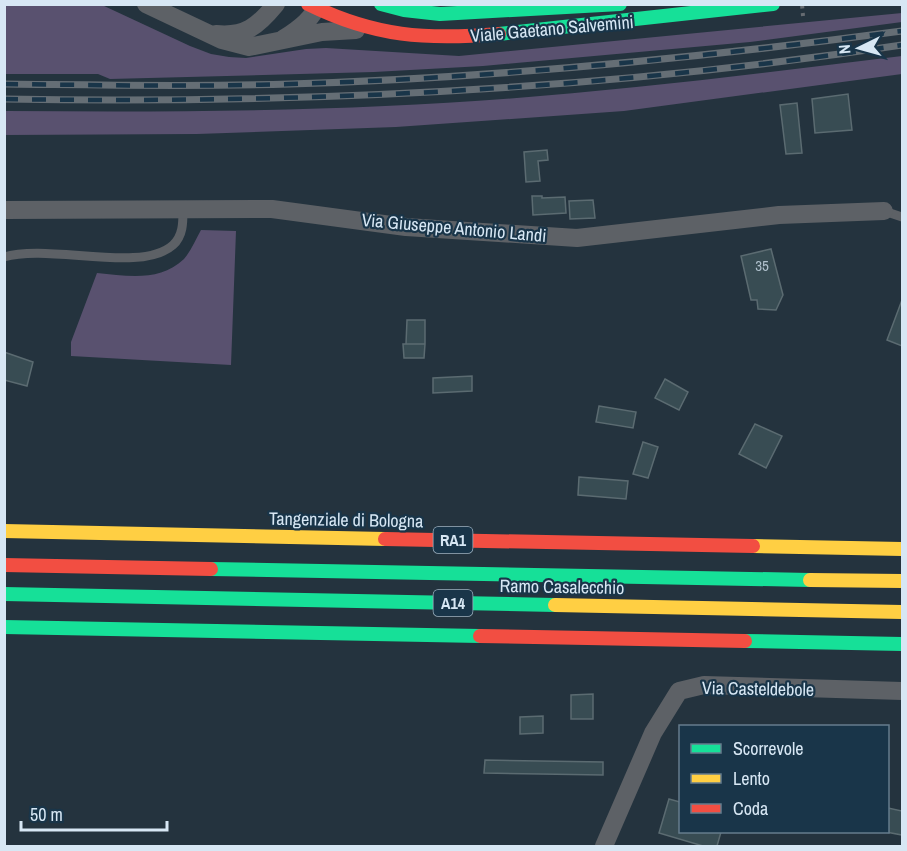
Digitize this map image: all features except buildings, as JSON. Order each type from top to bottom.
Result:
[{"type":"main road","name":"Viale Gaetano Salvemini","points":[[381,4],[404,10],[440,14],[620,4]]},
{"type":"main road","points":[[721,4],[773,4]]},
{"type":"main road","name":"Viale Gaetano Salvemini","points":[[314,6],[369,30],[445,38],[624,22],[763,5]]},
{"type":"main road","name":"Tangenziale di Bologna","points":[[4,531],[903,549]]},
{"type":"main road","name":"Ramo Casalecchio","points":[[4,565],[903,581]]},
{"type":"main road","name":"Ramo Casalecchio","points":[[4,594],[903,612]]},
{"type":"main road","points":[[4,627],[903,644]]},
{"type":"street","points":[[146,4],[234,45],[249,47],[279,41],[295,31],[314,6]]},
{"type":"street","points":[[208,33],[228,34],[248,30],[257,26],[276,4]]},
{"type":"street","name":"Viale Gaetano Salvemini","points":[[279,41],[345,29],[369,30]]},
{"type":"street","name":"Via Giuseppe Antonio Landi","points":[[4,210],[272,209],[406,227],[577,238],[779,215],[884,211]]},
{"type":"street","name":"Via Casteldebole","points":[[604,846],[653,732],[679,691],[704,685],[903,691]]},
{"type":"lane","points":[[4,257],[33,252],[113,257],[151,255],[174,244],[180,235],[183,210]]},
{"type":"lane","name":"Via Giuseppe Antonio Landi","points":[[884,211],[903,217]]},
{"type":"path","points":[[802,4],[803,16]]},
{"type":"shaded area","points":[[4,5],[102,5],[211,54],[246,58],[326,48],[459,56],[902,13],[902,22],[750,42],[483,66],[374,72],[110,79],[98,74],[5,74]]},
{"type":"shaded area","points":[[902,56],[902,74],[624,111],[396,127],[197,134],[5,135],[5,111],[242,110],[450,103],[644,86]]},
{"type":"shaded area","points":[[201,230],[236,231],[231,365],[71,356],[71,342],[97,273],[143,276],[165,271],[184,259]]},
{"type":"railway","points":[[4,84],[254,85],[444,77],[673,58],[902,31]]},
{"type":"railway","points":[[4,99],[230,99],[454,91],[679,73],[902,45]]},
{"type":"traffic: fast","points":[[381,4],[404,10],[440,14],[620,4]]},
{"type":"traffic: fast","points":[[499,34],[773,4]]},
{"type":"traffic: fast","points":[[211,569],[810,580]]},
{"type":"traffic: fast","points":[[4,594],[555,605]]},
{"type":"traffic: fast","points":[[4,627],[480,636]]},
{"type":"traffic: fast","points":[[745,641],[902,644]]},
{"type":"traffic: slow","points":[[4,531],[385,539]]},
{"type":"traffic: slow","points":[[753,546],[902,549]]},
{"type":"traffic: slow","points":[[810,580],[902,581]]},
{"type":"traffic: slow","points":[[555,605],[902,612]]},
{"type":"traffic: jam","points":[[308,4],[356,23],[401,34],[424,36],[499,34]]},
{"type":"traffic: jam","points":[[385,539],[753,546]]},
{"type":"traffic: jam","points":[[4,565],[211,569]]},
{"type":"traffic: jam","points":[[480,636],[745,641]]}]
